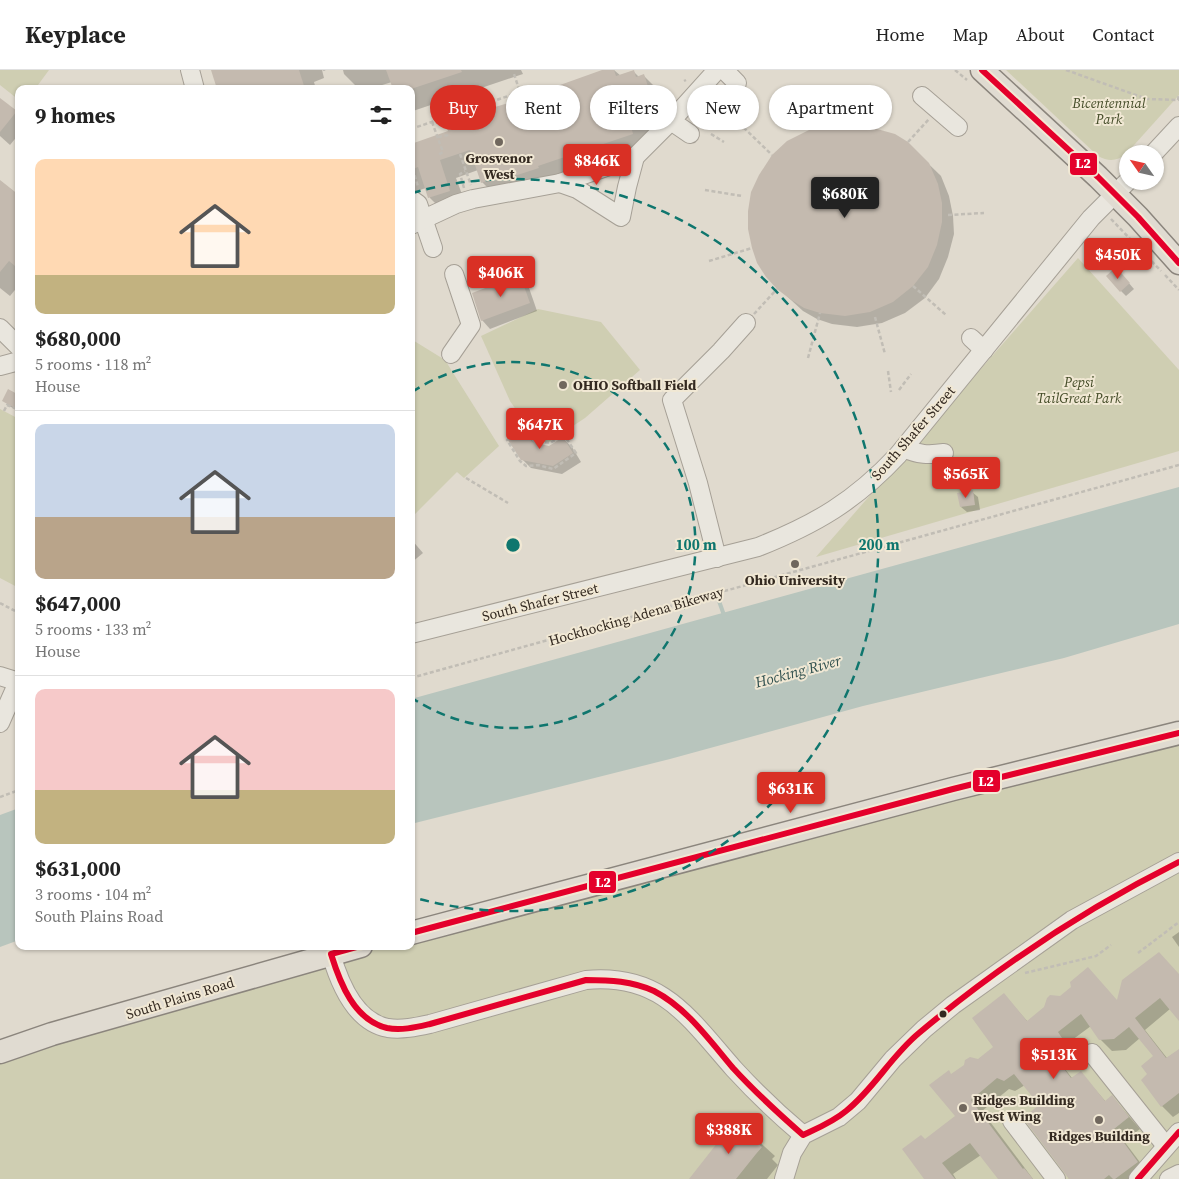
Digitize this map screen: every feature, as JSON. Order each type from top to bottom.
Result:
[{"type":"main road","points":[[982,70],[1119,186]]},
{"type":"main road","points":[[1123,190],[1179,263]]},
{"type":"main road","points":[[415,932],[954,789],[1179,733]]},
{"type":"main road","name":"South Plains Road","points":[[0,1052],[52,1034],[346,950]]},
{"type":"street","points":[[190,70],[194,85]]},
{"type":"street","points":[[677,113],[717,70]]},
{"type":"street","points":[[724,70],[739,85]]},
{"type":"street","points":[[922,96],[958,127]]},
{"type":"street","points":[[677,126],[690,134]]},
{"type":"street","points":[[1161,145],[1179,126]]},
{"type":"street","points":[[418,223],[456,204],[473,198],[560,183],[635,157],[661,130]]},
{"type":"street","points":[[560,183],[577,189],[621,217],[635,157]]},
{"type":"street","name":"South Shafer Street","points":[[415,633],[758,547],[794,533],[819,519],[860,491],[881,473],[904,448],[978,344],[1119,190]]},
{"type":"street","points":[[415,194],[418,204],[418,223],[433,248]]},
{"type":"street","points":[[451,354],[471,325],[454,274]]},
{"type":"street","points":[[717,558],[698,483],[672,400],[746,323]]},
{"type":"street","points":[[0,328],[15,343]]},
{"type":"street","points":[[0,366],[15,362]]},
{"type":"street","points":[[904,448],[913,453],[920,454],[944,453]]},
{"type":"street","points":[[0,676],[15,681]]},
{"type":"street","points":[[0,723],[15,691]]},
{"type":"street","points":[[784,1179],[792,1153],[802,1135],[839,1117],[858,1101],[893,1059],[924,1029],[1001,969],[1072,920],[1179,862]]},
{"type":"street","points":[[331,954],[341,984],[355,1006],[368,1018],[386,1028],[405,1028],[430,1024],[586,980],[603,978],[633,983],[658,992],[686,1014],[770,1108],[802,1135]]},
{"type":"street","points":[[1092,1053],[1166,1146]]},
{"type":"street","points":[[1012,1121],[1056,1179]]},
{"type":"street","points":[[1138,1179],[1179,1132]]},
{"type":"street","points":[[1169,1179],[1179,1174]]},
{"type":"path","points":[[955,70],[960,73]]},
{"type":"path","points":[[1066,70],[1147,99],[1178,100],[1179,94]]},
{"type":"path","points":[[496,100],[520,92],[514,74]]},
{"type":"path","points":[[908,142],[938,110]]},
{"type":"path","points":[[415,128],[430,123]]},
{"type":"path","points":[[435,130],[443,152],[438,155]]},
{"type":"path","points":[[746,130],[772,156]]},
{"type":"path","points":[[711,134],[724,142]]},
{"type":"path","points":[[438,138],[449,135]]},
{"type":"path","points":[[460,154],[473,189]]},
{"type":"path","points":[[465,171],[460,174],[465,192]]},
{"type":"path","points":[[463,183],[467,177]]},
{"type":"path","points":[[705,190],[742,196]]},
{"type":"path","points":[[948,215],[984,213]]},
{"type":"path","points":[[1123,230],[1179,290]]},
{"type":"path","points":[[709,261],[752,248]]},
{"type":"path","points":[[913,286],[946,315]]},
{"type":"path","points":[[746,323],[777,289]]},
{"type":"path","points":[[808,358],[820,313]]},
{"type":"path","points":[[875,318],[885,354]]},
{"type":"path","points":[[888,371],[891,392]]},
{"type":"path","points":[[900,390],[911,374]]},
{"type":"path","points":[[4,411],[7,405],[15,408]]},
{"type":"path","points":[[525,429],[534,441],[550,444],[564,435],[576,454],[553,469],[538,465],[526,468],[507,440],[525,429]]},
{"type":"path","name":"Hockhocking Adena Bikeway","points":[[415,677],[1179,465]]},
{"type":"path","points":[[466,478],[508,503]]},
{"type":"path","points":[[0,603],[15,611]]},
{"type":"path","points":[[0,797],[15,791]]},
{"type":"path","points":[[1138,953],[1179,922]]},
{"type":"path","points":[[1001,969],[1014,974],[1057,966],[1096,956],[1111,945]]},
{"type":"green space","points":[[0,70],[49,70],[38,85],[15,85],[15,97],[0,85]]},
{"type":"green space","name":"Bicentennial Park","points":[[1006,70],[1179,70],[1179,95],[1134,145],[1119,145],[1119,158],[1116,159],[1109,160],[1098,156]]},
{"type":"green space","name":"Pepsi TailGreat Park","points":[[1078,258],[1179,370],[1179,451],[816,557]]},
{"type":"green space","name":"OHIO Softball Field","points":[[538,309],[601,322],[640,370],[585,418],[549,442],[538,442],[510,401],[481,336]]},
{"type":"green space","points":[[415,341],[445,360],[499,446],[464,478],[457,472],[415,514]]},
{"type":"green space","points":[[0,409],[15,417],[15,586],[0,578]]},
{"type":"green space","points":[[1179,733],[1179,1179],[0,1179],[0,1052],[347,950],[415,950],[415,932]]},
{"type":"water","name":"Hocking River","points":[[1179,487],[1179,624],[1064,658],[863,706],[670,759],[415,823],[415,698]]},
{"type":"water","points":[[15,809],[15,941],[0,947],[0,815]]},
{"type":"building","points":[[211,70],[299,70],[304,85],[216,85]]},
{"type":"building","points":[[386,70],[461,70],[462,72],[415,88],[415,85],[392,85]]},
{"type":"building","points":[[602,70],[614,70],[616,76],[634,70],[636,77],[644,74],[648,85],[590,85],[590,130],[632,130],[633,134],[502,180],[500,176],[481,183],[470,150],[440,160],[450,191],[428,198],[418,167],[415,168],[415,143],[448,130],[496,130],[496,107],[506,104],[506,130],[580,130],[580,85],[560,85]]},
{"type":"building","points":[[0,98],[15,109],[15,113],[0,132]]},
{"type":"building","points":[[809,130],[881,130],[895,134],[908,142],[929,163],[938,184],[942,203],[942,222],[937,245],[928,267],[913,286],[893,302],[870,312],[845,316],[820,313],[804,308],[790,299],[766,277],[757,263],[752,248],[748,229],[748,211],[751,192],[759,175],[772,155],[787,141]]},
{"type":"building","points":[[0,180],[15,192],[15,266],[9,261],[0,272]]},
{"type":"building","points":[[1116,267],[1130,283],[1120,292],[1106,276]]},
{"type":"building","points":[[520,275],[530,303],[481,321],[472,293]]},
{"type":"building","points":[[8,389],[15,393],[15,408],[2,401]]},
{"type":"building","points":[[524,430],[532,442],[549,446],[563,437],[573,453],[553,466],[521,460],[508,440]]},
{"type":"building","points":[[973,490],[975,505],[960,507],[957,493]]},
{"type":"building","points":[[1159,952],[1179,974],[1179,1021],[1160,998],[1135,1018],[1166,1058],[1179,1049],[1179,1093],[1161,1107],[1141,1080],[1147,1074],[1141,1066],[1153,1056],[1129,1027],[1114,1039],[1099,1040],[1081,1014],[1058,1032],[1062,1038],[1048,1048],[1071,1078],[1081,1071],[1105,1101],[1112,1095],[1129,1117],[1114,1129],[1138,1162],[1115,1179],[1109,1175],[1104,1179],[1069,1179],[1023,1118],[1039,1105],[1014,1074],[1004,1081],[997,1078],[971,1100],[1023,1169],[1033,1179],[998,1179],[970,1143],[942,1163],[955,1179],[924,1179],[902,1149],[921,1135],[925,1139],[955,1116],[929,1085],[949,1070],[951,1074],[964,1065],[965,1060],[970,1057],[978,1059],[993,1047],[972,1018],[1004,993],[1027,1021],[1044,1007],[1050,995],[1060,996],[1071,987],[1070,982],[1088,967],[1117,1000],[1122,980]]},
{"type":"building","points":[[733,1123],[740,1128],[742,1125],[758,1138],[755,1141],[762,1147],[736,1179],[689,1179]]},
{"type":"waterway","points":[[719,601],[725,618]]},
{"type":"transit line","name":"L2","points":[[982,70],[1098,177],[1138,217],[1179,263]]},
{"type":"transit line","name":"L2","points":[[415,932],[953,789],[1179,733]]},
{"type":"transit line","name":"L2","points":[[346,950],[331,954],[339,977],[350,999],[357,1009],[375,1024],[392,1029],[430,1024],[586,980],[621,982],[654,991],[677,1006],[707,1036],[741,1077],[803,1135],[831,1122],[846,1111],[865,1093],[909,1042],[980,985],[1077,919],[1179,862]]},
{"type":"transit line","name":"L2","points":[[1138,1179],[1179,1132]]},
{"type":"place","name":"Grosvenor West","points":[[499,142]]},
{"type":"place","name":"OHIO Softball Field","points":[[563,385]]},
{"type":"place","name":"Ohio University","points":[[795,564]]},
{"type":"place","name":"Ridges Building West Wing","points":[[963,1108]]},
{"type":"place","name":"Ridges Building","points":[[1099,1120]]}]
